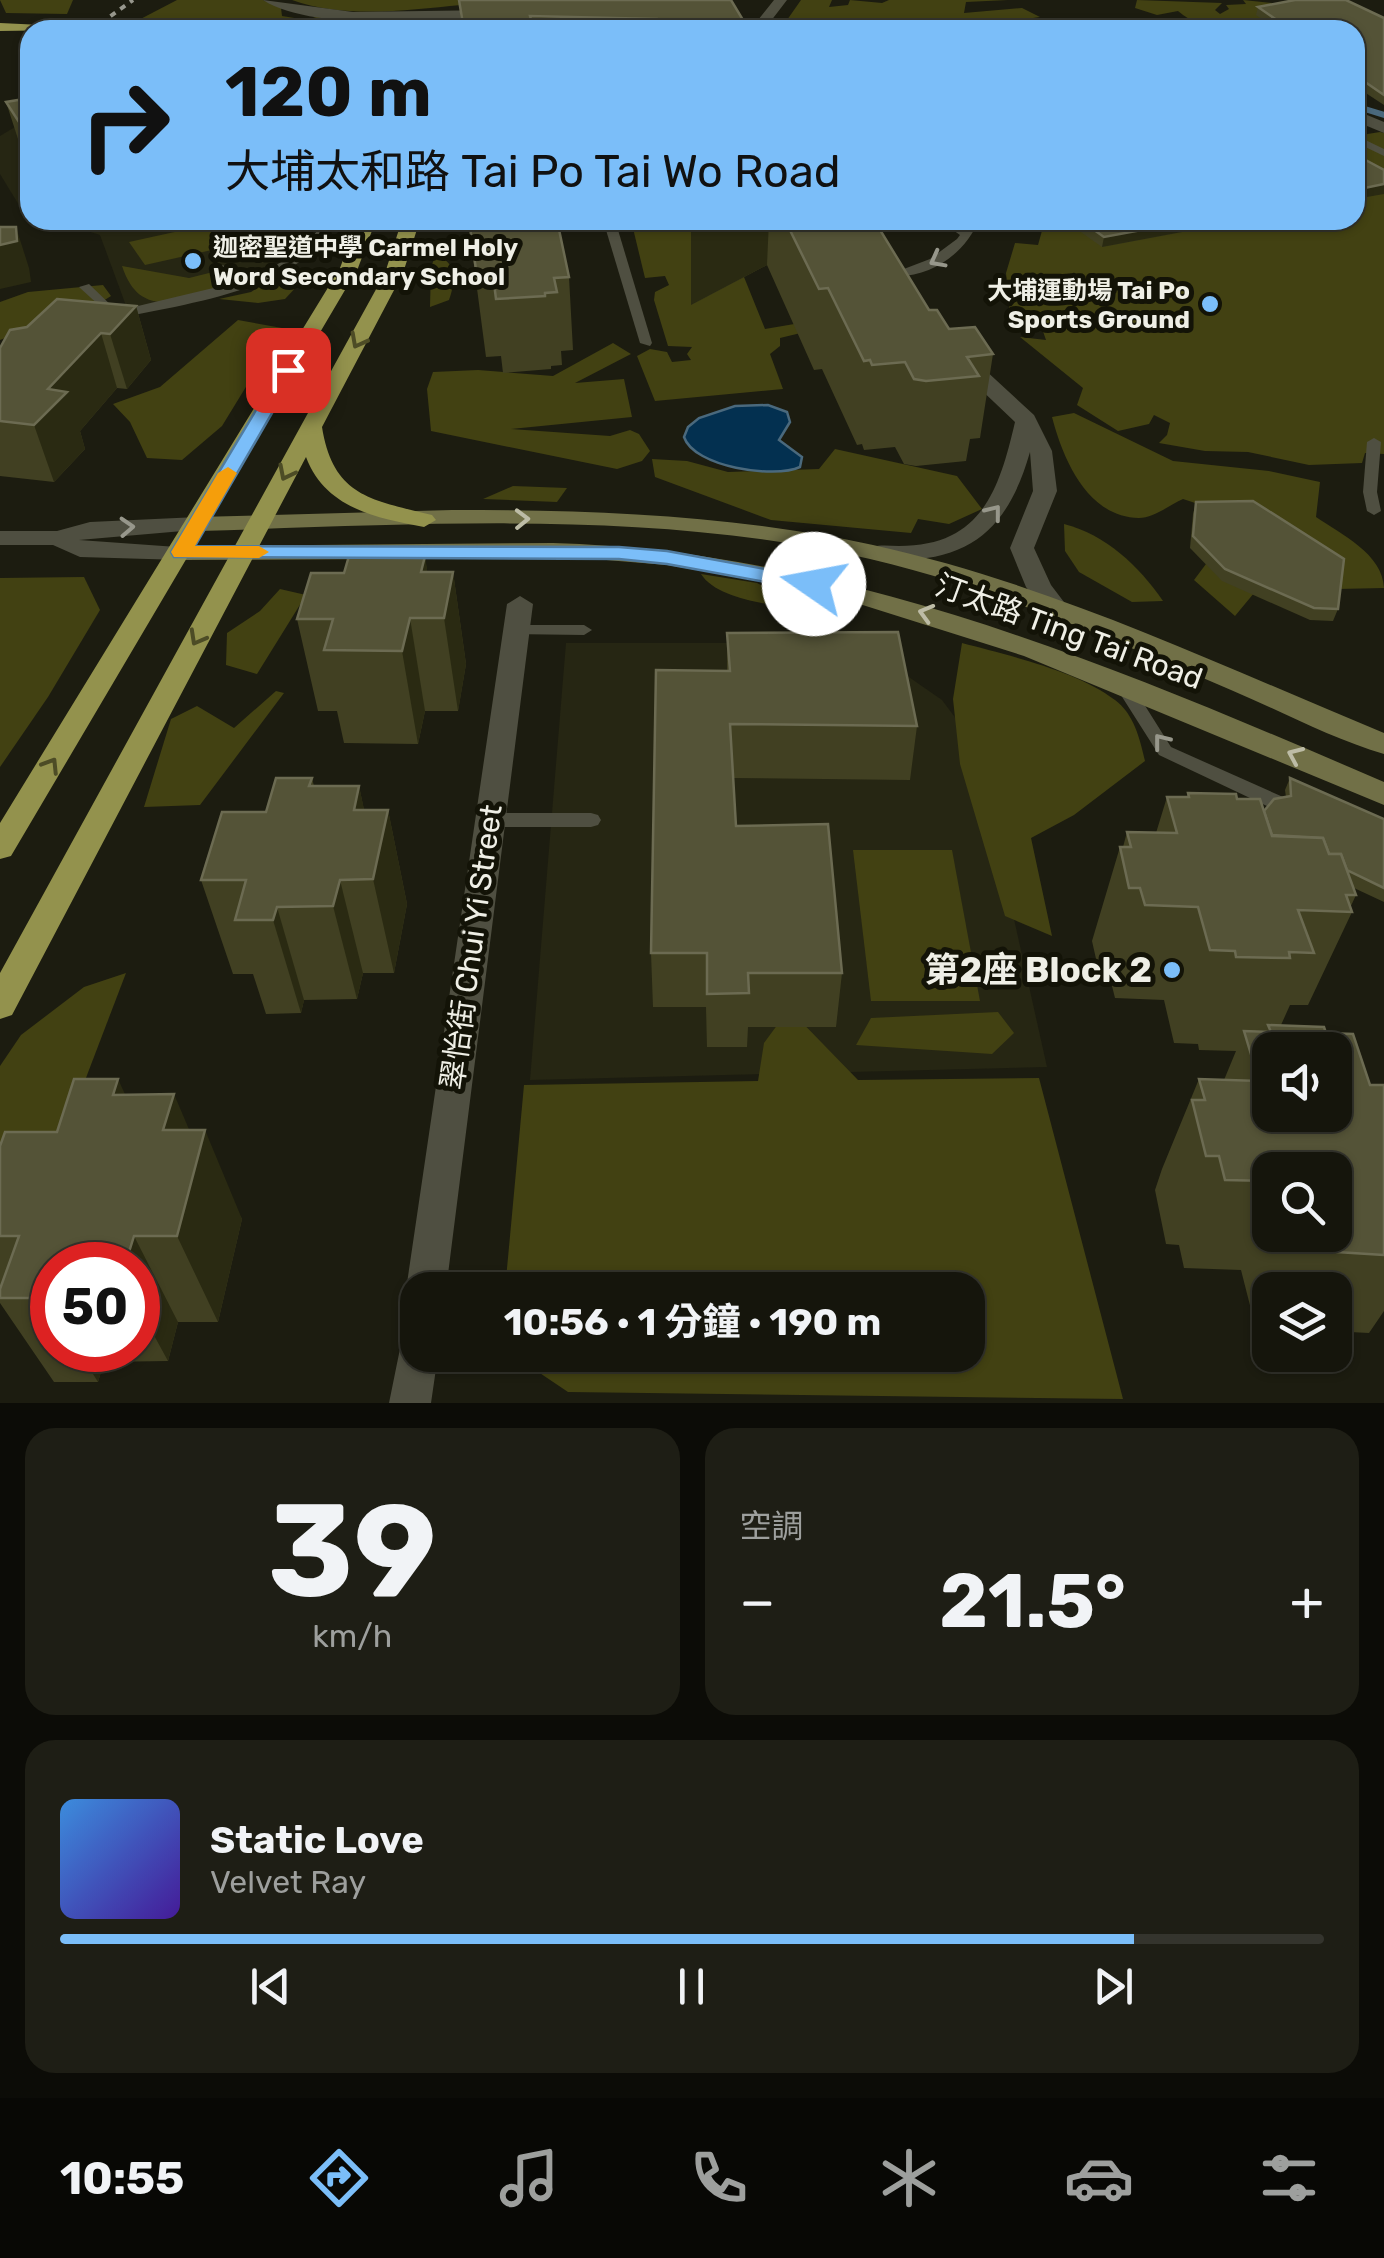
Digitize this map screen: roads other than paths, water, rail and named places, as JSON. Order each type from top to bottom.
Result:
[{"type":"main road","points":[[0,848],[182,552],[349,268],[363,230]]},
{"type":"main road","points":[[0,1005],[394,273],[409,230]]},
{"type":"main road","points":[[311,424],[316,459],[337,489],[374,510],[424,520]]},
{"type":"main road","name":"汀太路 Ting Tai Road","points":[[198,524],[649,522],[780,535],[875,553],[1057,610],[1384,744]]},
{"type":"main road","name":"汀太路 Ting Tai Road","points":[[182,552],[496,550],[667,558],[783,576],[905,607],[1035,647],[1120,679],[1384,794]]},
{"type":"street","points":[[269,0],[305,12],[347,16],[518,13]]},
{"type":"street","points":[[764,20],[781,0]]},
{"type":"street","points":[[685,17],[707,20]]},
{"type":"street","points":[[940,338],[1026,420],[1041,450],[1046,487],[1022,548],[1039,587],[1057,610]]},
{"type":"street","points":[[875,553],[922,552],[964,539],[979,529],[1010,490],[1026,420]]},
{"type":"street","points":[[0,538],[58,538],[90,530],[198,524]]},
{"type":"street","points":[[58,538],[80,550],[182,552]]},
{"type":"street","name":"翠怡街 Chui Yi Street","points":[[428,1272],[518,617]]},
{"type":"street","points":[[410,1403],[415,1372]]},
{"type":"lane","points":[[483,20],[484,14]]},
{"type":"lane","points":[[85,287],[105,318],[280,270],[318,246],[325,230]]},
{"type":"lane","points":[[612,230],[646,343]]},
{"type":"lane","points":[[959,230],[968,236]]},
{"type":"lane","points":[[901,275],[946,256],[970,230]]},
{"type":"lane","points":[[219,267],[237,284]]},
{"type":"lane","points":[[1374,442],[1370,492],[1374,511]]},
{"type":"lane","points":[[518,617],[584,630]]},
{"type":"lane","points":[[1120,679],[1165,752],[1276,802]]},
{"type":"lane","points":[[490,820],[591,820]]},
{"type":"water","points":[[768,405],[787,412],[790,422],[779,440],[802,457],[800,467],[772,472],[736,468],[703,456],[691,447],[684,437],[688,427],[699,418],[735,406]]},
{"type":"waterway","points":[[1365,109],[1384,115]]},
{"type":"railway","points":[[105,20],[133,0]]},
{"type":"place","name":"迦密聖道中學 Carmel Holy Word Secondary School","points":[[193,261]]},
{"type":"place","name":"大埔運動場 Tai Po Sports Ground","points":[[1210,304]]},
{"type":"place","name":"第2座 Block 2","points":[[1172,970]]}]
